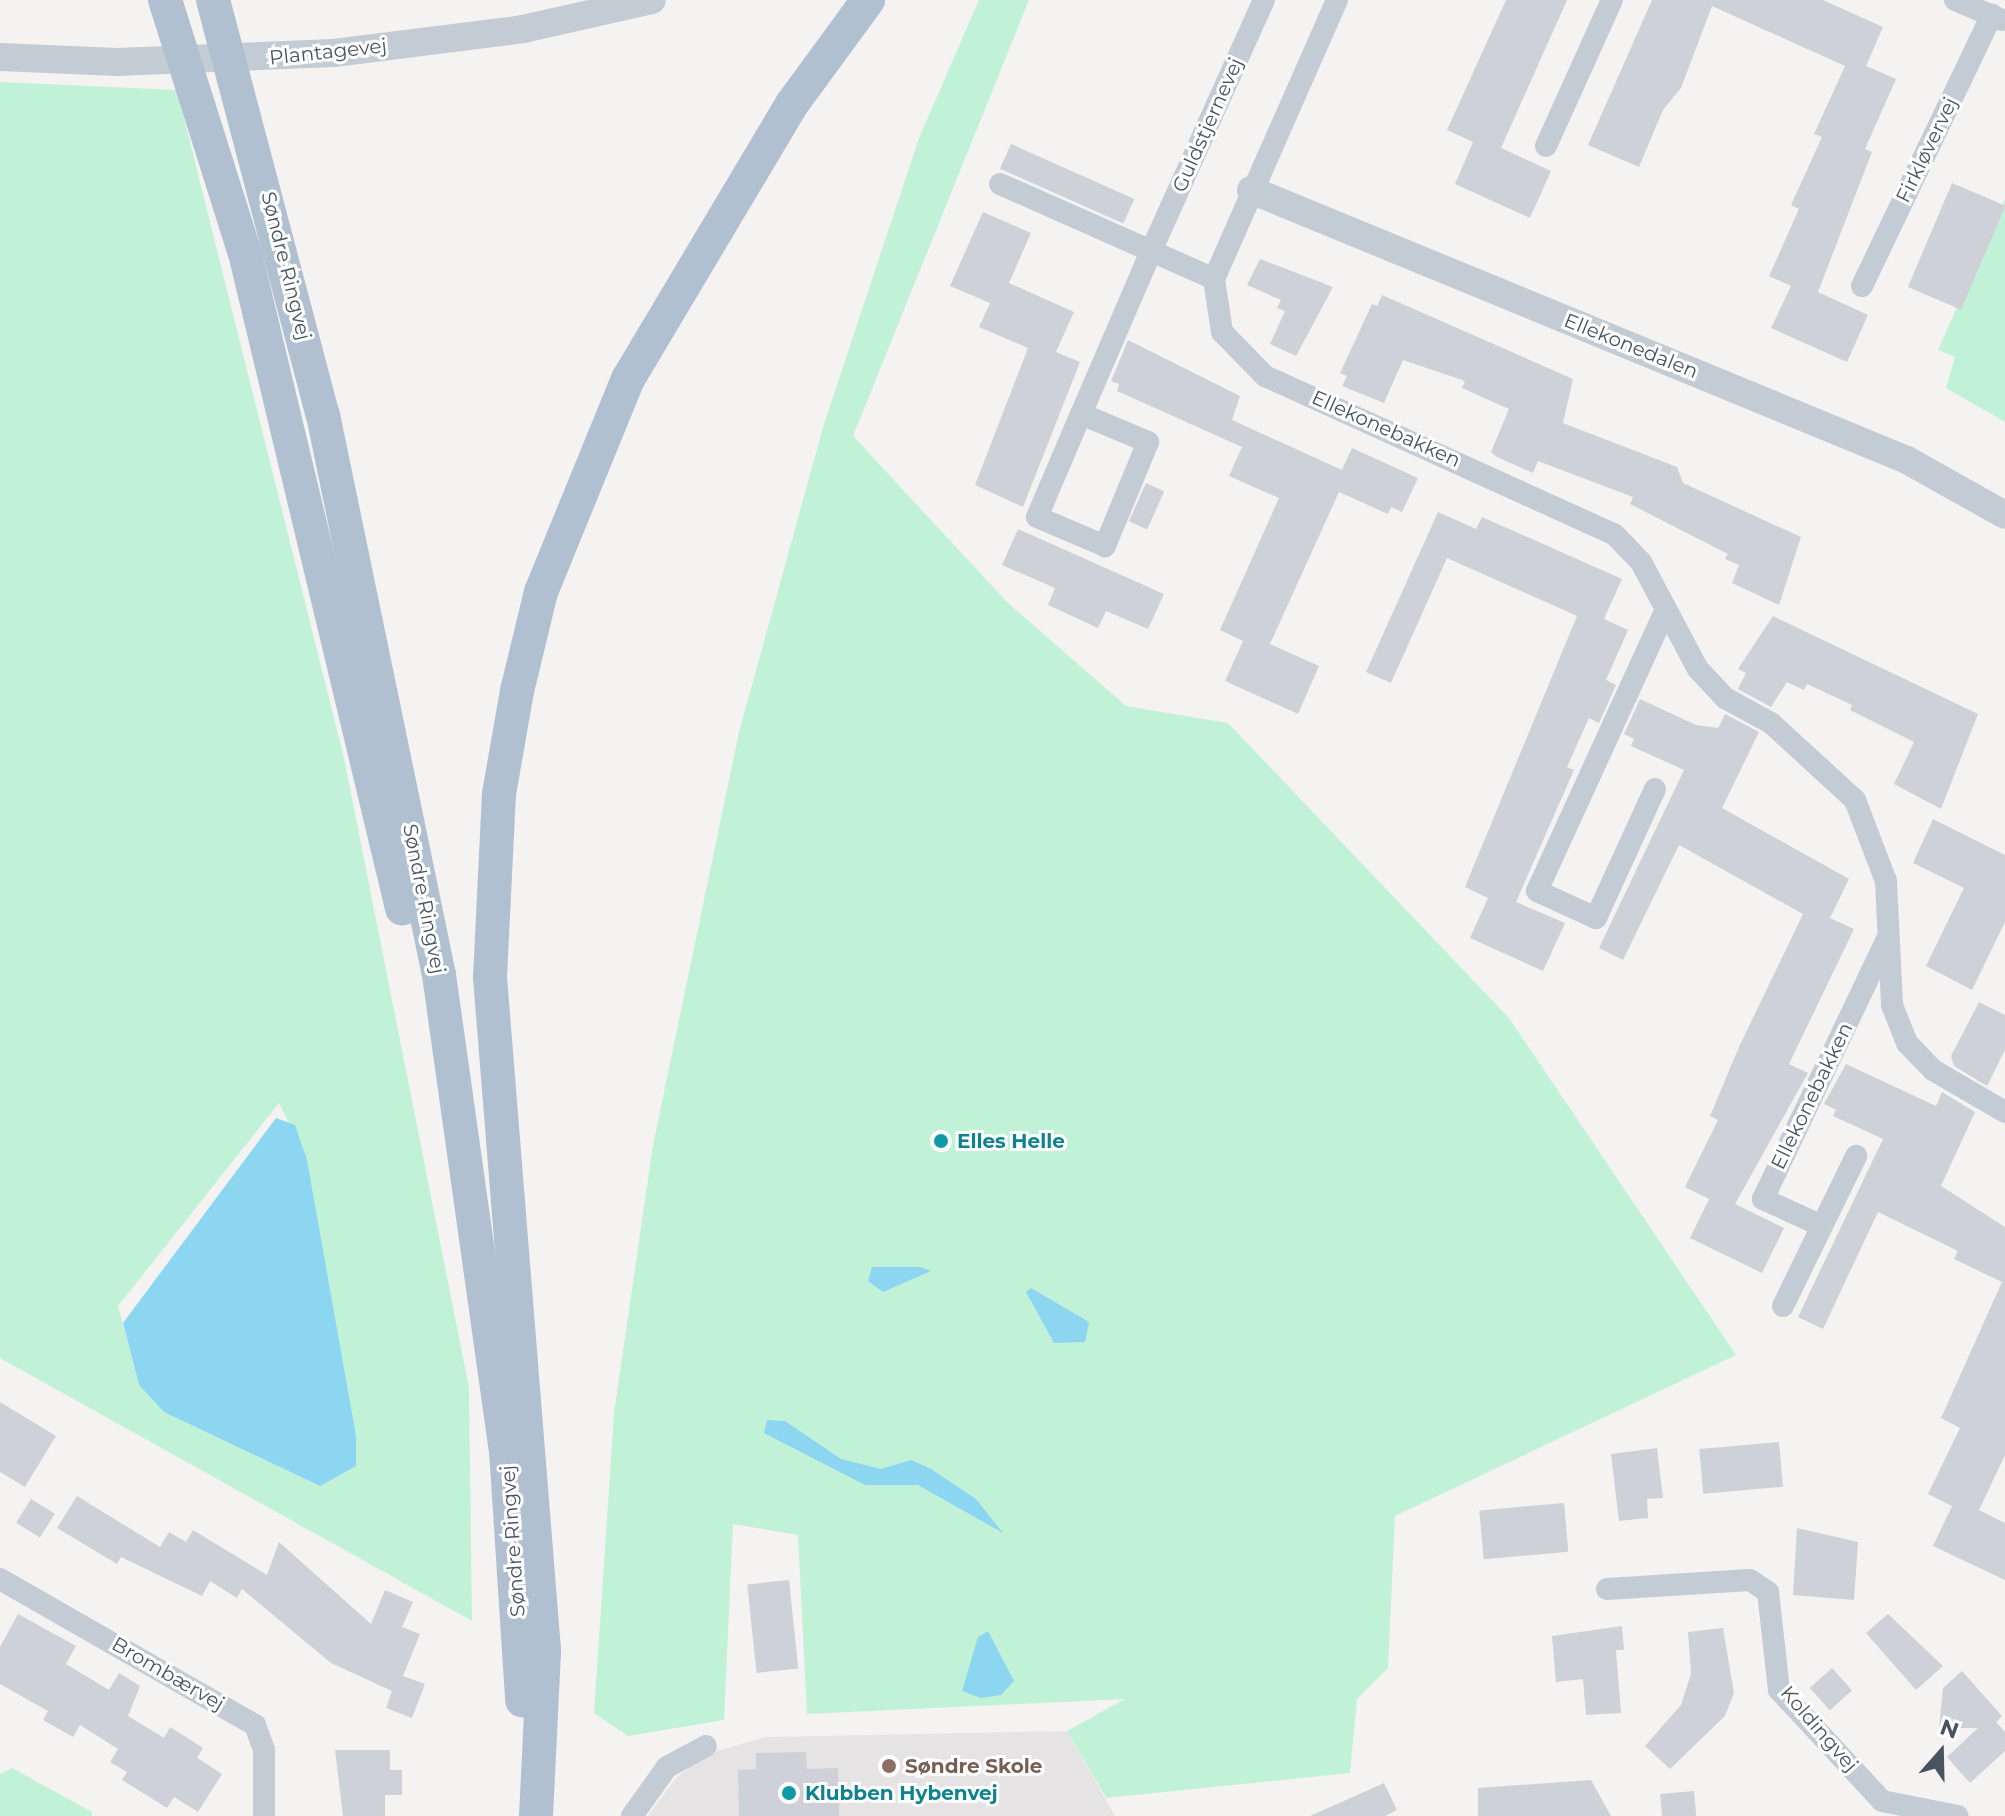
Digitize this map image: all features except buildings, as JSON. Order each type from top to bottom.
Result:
[{"type":"main road","points":[[165,0],[245,253],[307,490],[488,1303]]},
{"type":"main road","name":"Søndre Ringvej","points":[[213,0],[323,415],[439,975],[488,1303],[518,1590],[525,1816]]},
{"type":"main road","points":[[536,1816],[542,1605],[490,977],[499,794],[517,691],[546,578],[628,379],[792,104],[868,0]]},
{"type":"street","name":"Plantagevej","points":[[0,57],[53,61],[334,53],[523,29],[652,0]]},
{"type":"street","name":"Guldstjernevej","points":[[1081,414],[1148,442],[1105,546],[1037,517],[1081,414],[1152,249],[1264,0]]},
{"type":"street","points":[[1000,184],[1214,279],[1337,0]]},
{"type":"street","points":[[1546,146],[1612,0]]},
{"type":"street","name":"Firkløvervej","points":[[1862,286],[1998,18],[1955,0]]},
{"type":"street","name":"Ellekonedalen","points":[[1251,190],[1907,460],[2005,515]]},
{"type":"street","name":"Ellekonebakken","points":[[1214,279],[1222,332],[1265,376],[1614,534],[1641,562],[1698,669],[1725,698],[1771,723],[1855,800],[1886,881],[1892,1005],[1907,1043],[1933,1070],[2005,1112]]},
{"type":"street","points":[[1655,789],[1596,918],[1537,891],[1666,609]]},
{"type":"street","name":"Ellekonebakken","points":[[1822,1226],[1763,1199],[1889,934]]},
{"type":"street","points":[[1783,1306],[1856,1156]]},
{"type":"street","name":"Brombærvej","points":[[0,1579],[255,1725],[264,1750],[264,1816]]},
{"type":"street","name":"Koldingvej","points":[[1607,1589],[1750,1580],[1768,1592],[1779,1690],[1882,1801],[1958,1816]]},
{"type":"street","points":[[632,1816],[667,1767],[706,1746]]},
{"type":"shaded area","name":"Søndre Skole","points":[[1067,1731],[1115,1816],[648,1816],[676,1778],[706,1754],[766,1737]]},
{"type":"green space","points":[[979,0],[1029,0],[853,436],[1008,603],[1126,706],[1228,723],[1509,1018],[1736,1355],[1395,1516],[1388,1668],[1357,1699],[1350,1773],[1106,1798],[1067,1731],[1125,1699],[807,1714],[798,1535],[733,1524],[724,1720],[628,1736],[594,1713],[614,1413],[653,1145],[739,732],[824,424],[919,138]]},
{"type":"green space","points":[[0,82],[177,90],[344,758],[469,1388],[472,1621],[0,1358]],"holes":[[[279,1103],[307,1160],[320,1486],[164,1412],[139,1385],[118,1306]]]},
{"type":"green space","points":[[2005,199],[2005,422],[1946,388],[1955,357],[1938,350]]},
{"type":"green space","points":[[12,1768],[92,1812],[92,1816],[0,1816],[0,1774]]},
{"type":"water","points":[[276,1118],[295,1125],[307,1160],[356,1436],[356,1466],[320,1486],[164,1412],[139,1385],[123,1323]]},
{"type":"water","points":[[872,1267],[920,1267],[931,1271],[883,1292],[868,1281]]},
{"type":"water","points":[[1031,1288],[1089,1322],[1085,1342],[1054,1343],[1026,1292]]},
{"type":"water","points":[[767,1420],[785,1421],[841,1459],[881,1469],[911,1460],[931,1469],[976,1499],[1003,1533],[918,1485],[865,1485],[764,1433]]},
{"type":"water","points":[[988,1631],[1014,1681],[1001,1695],[981,1698],[962,1691],[978,1637]]},
{"type":"place","name":"Elles Helle","points":[[941,1141]]},
{"type":"place","name":"Søndre Skole","points":[[889,1766]]},
{"type":"place","name":"Klubben Hybenvej","points":[[789,1793]]}]
